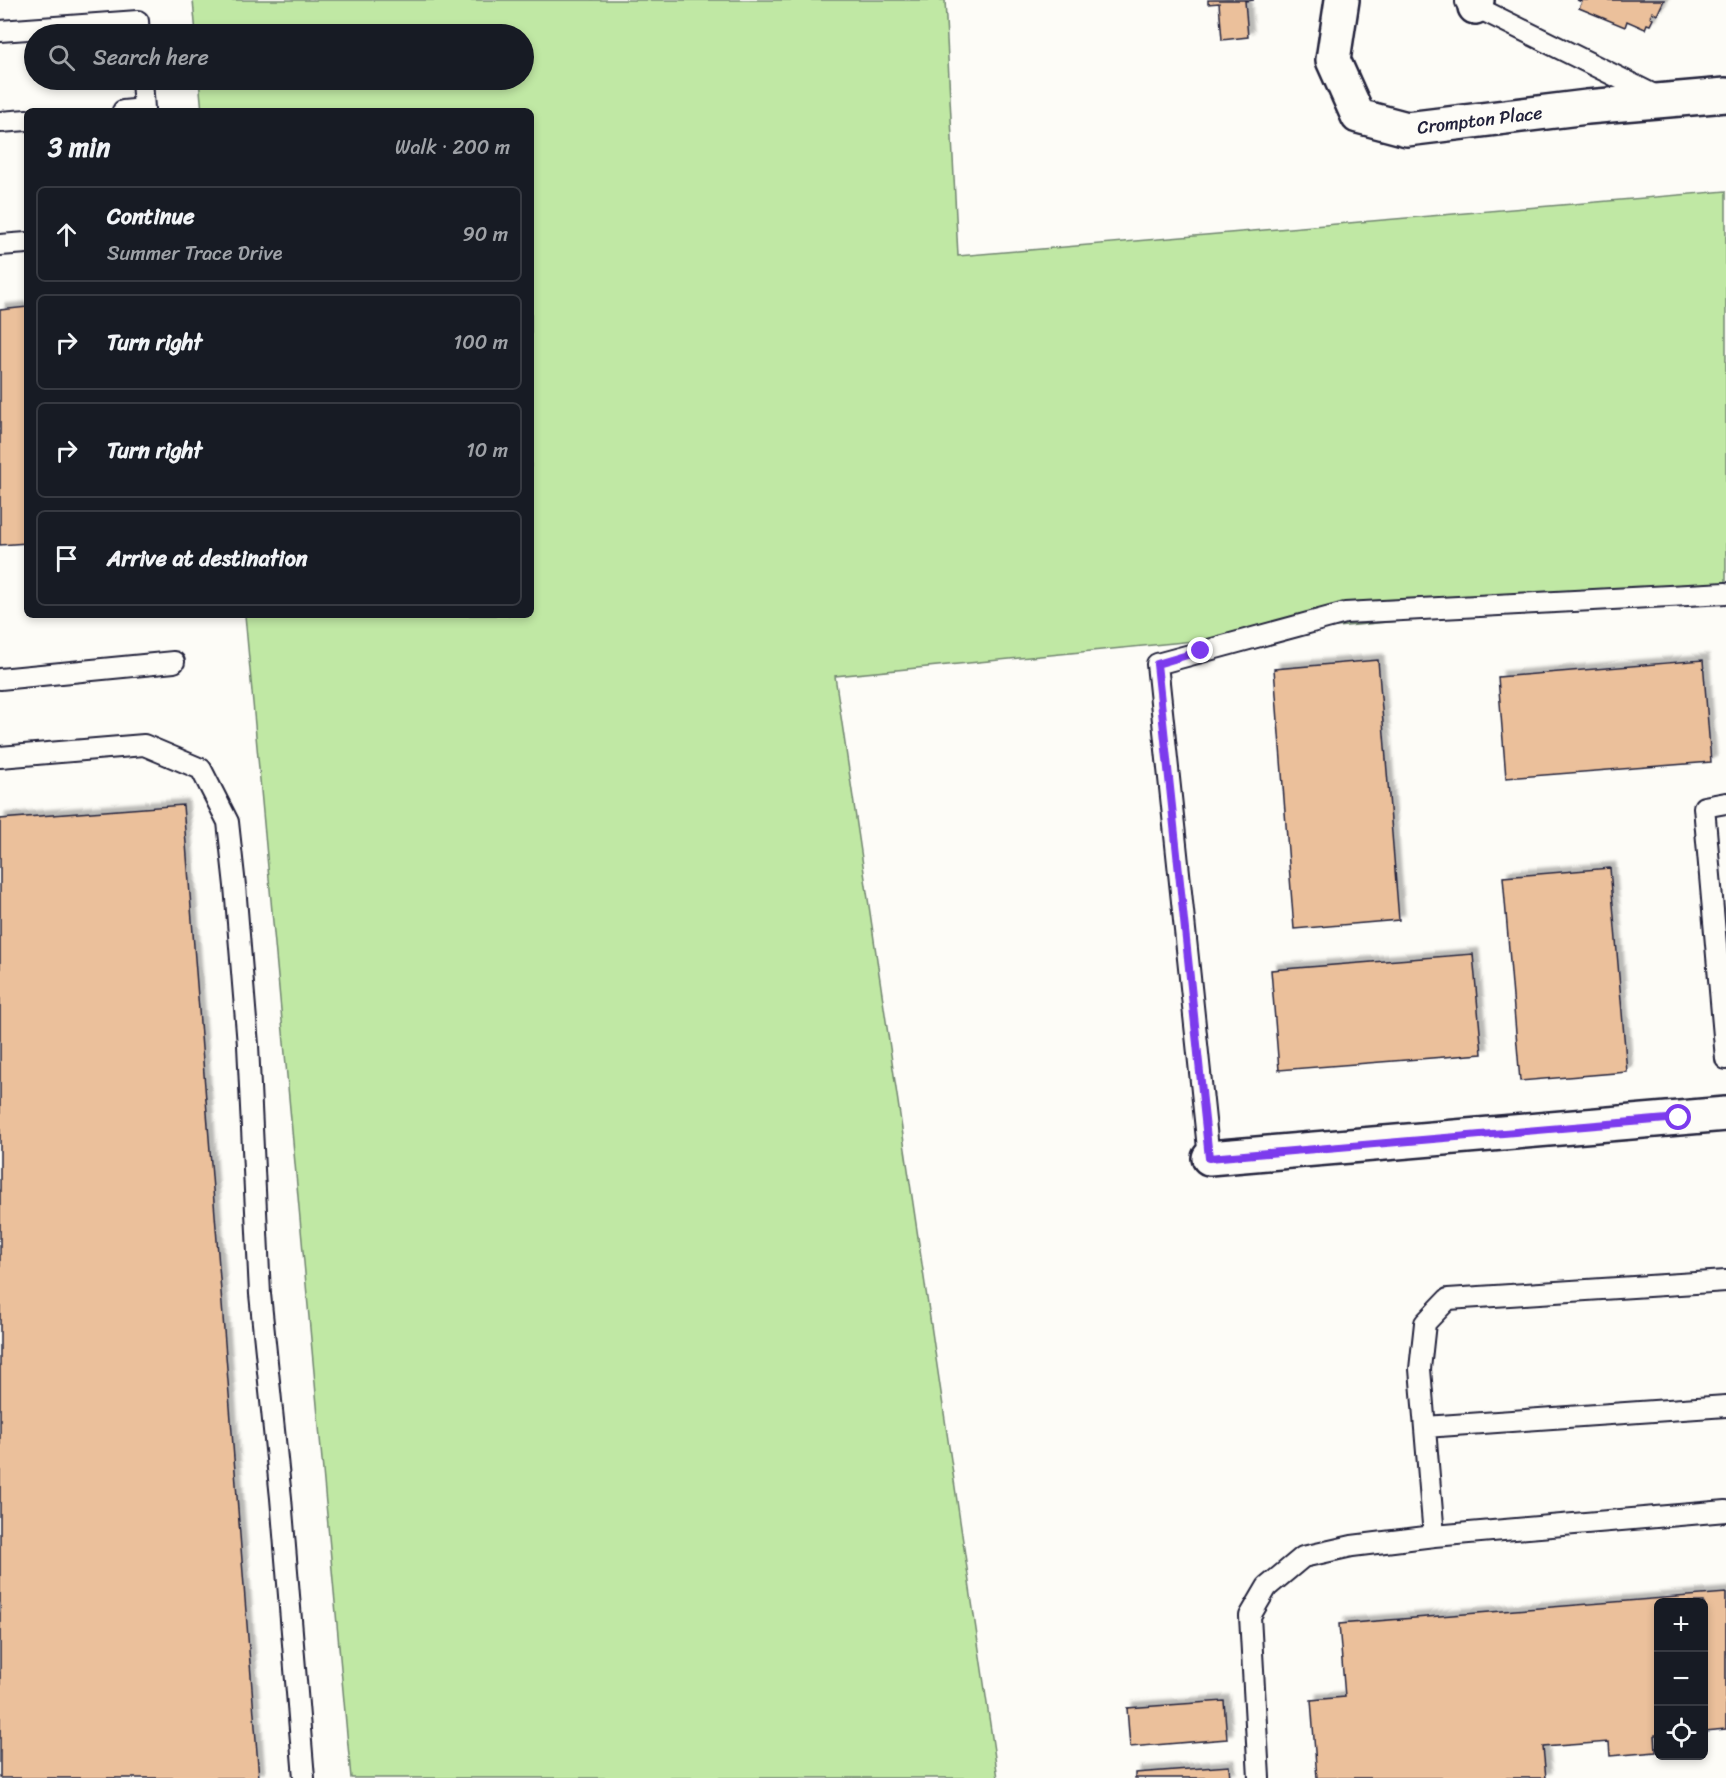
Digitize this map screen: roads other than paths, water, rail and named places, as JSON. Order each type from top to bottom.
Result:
[{"type":"street","name":"Crompton Place","points":[[1342,0],[1333,60],[1359,116],[1407,129],[1587,107],[1726,95]]},
{"type":"street","points":[[1209,1158],[1726,1114]]},
{"type":"lane","points":[[1471,2],[1665,100]]},
{"type":"lane","points":[[0,31],[24,30]]},
{"type":"lane","points":[[143,90],[144,108]]},
{"type":"lane","points":[[0,122],[24,120]]},
{"type":"lane","points":[[0,245],[24,243]]},
{"type":"lane","points":[[1209,1158],[1157,664],[1345,613],[1726,593]]},
{"type":"lane","points":[[0,679],[174,662]]},
{"type":"lane","points":[[0,757],[144,745],[201,769],[228,822],[248,1045],[260,1294],[281,1498],[304,1778]]},
{"type":"lane","points":[[1726,803],[1704,807],[1726,1059]]},
{"type":"lane","points":[[1434,1536],[1419,1369],[1425,1323],[1449,1299],[1726,1281]]},
{"type":"lane","points":[[1425,1427],[1726,1406]]},
{"type":"lane","points":[[1259,1778],[1250,1616],[1267,1587],[1303,1557],[1352,1546],[1434,1536],[1726,1511]]}]
